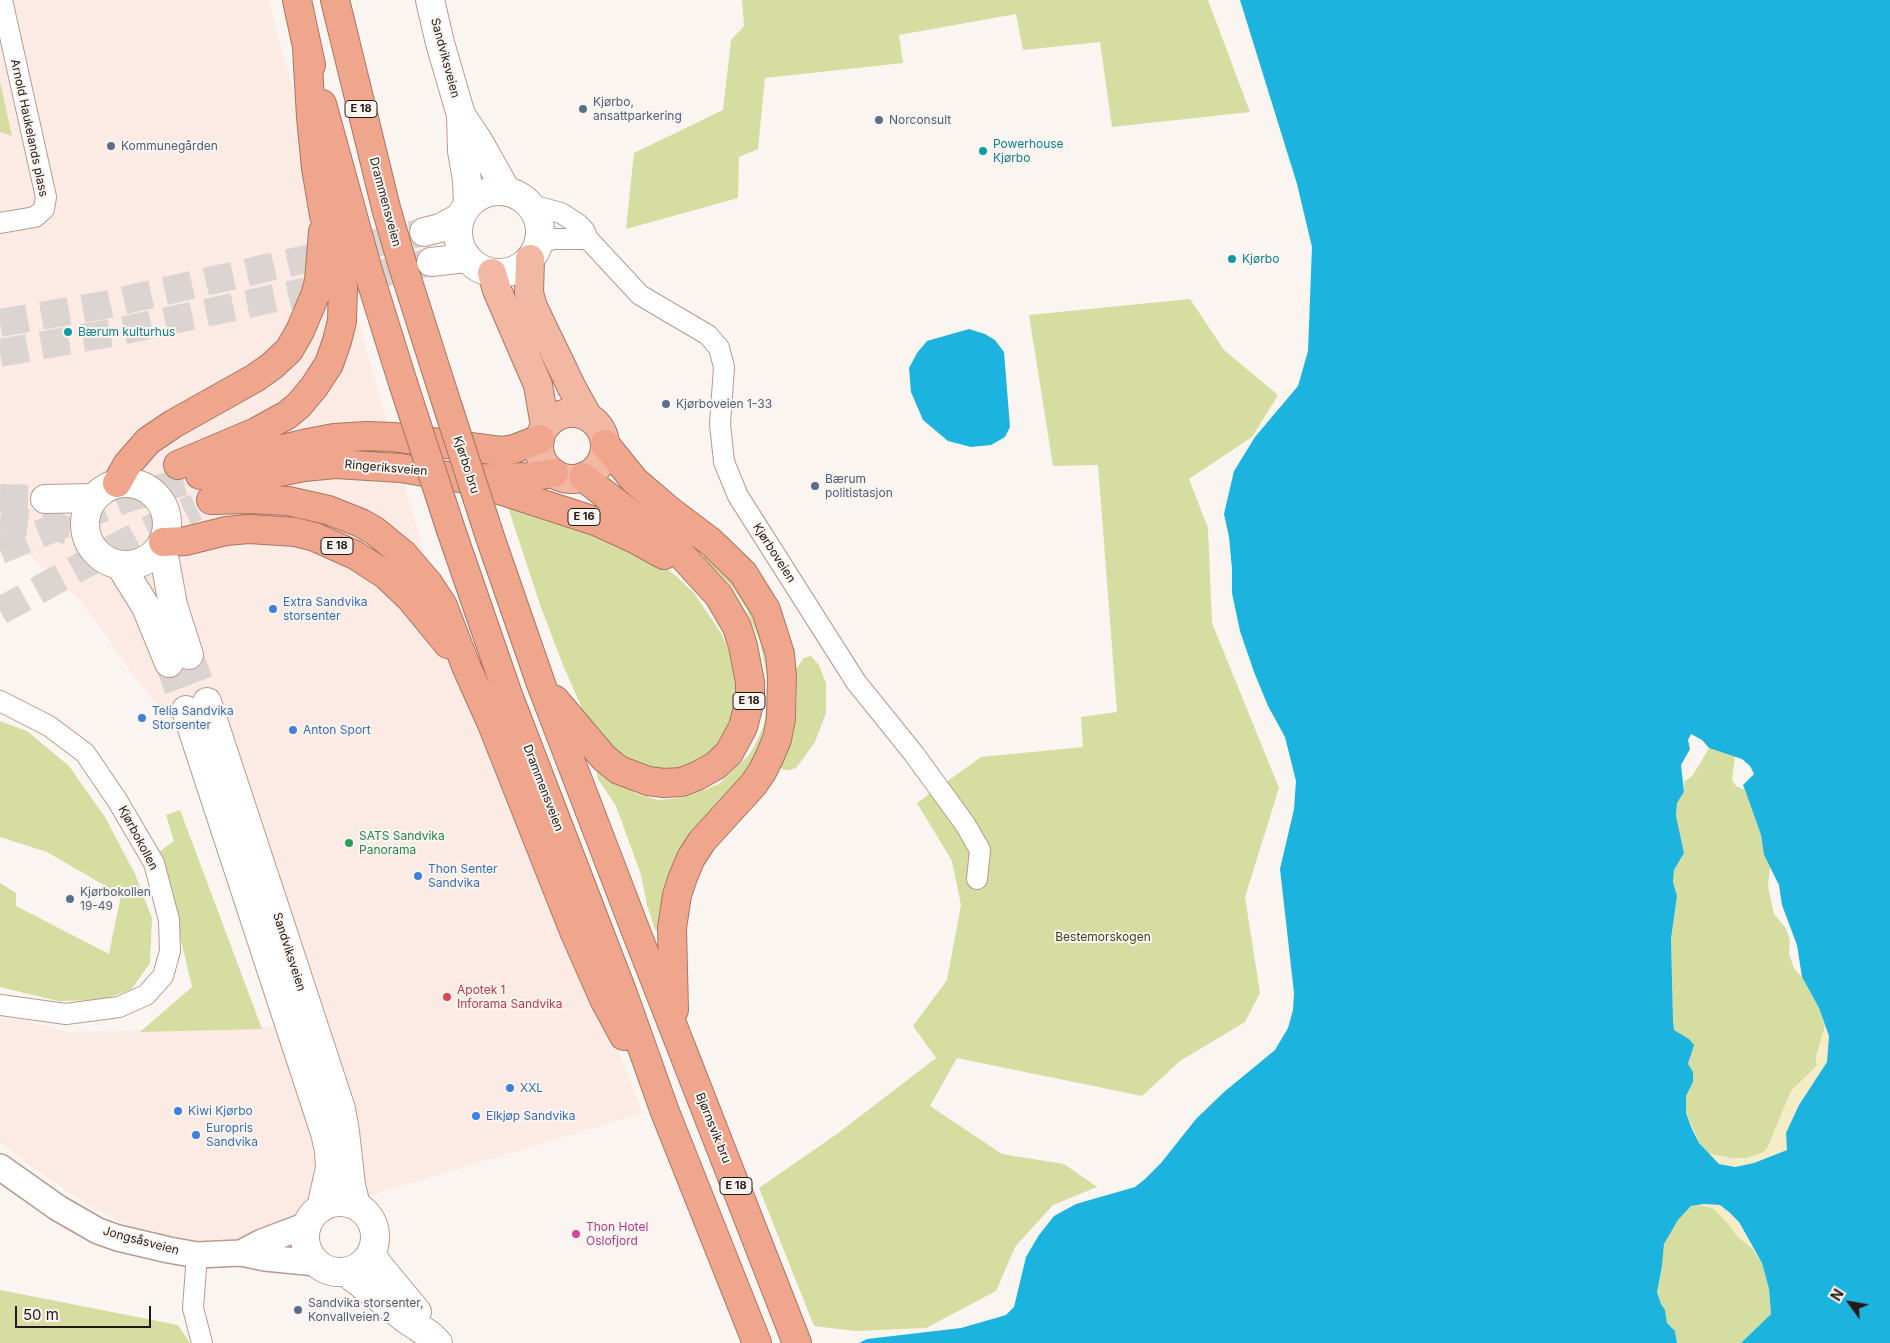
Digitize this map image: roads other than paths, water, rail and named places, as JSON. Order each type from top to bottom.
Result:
[{"type":"highway","name":"Drammensveien","points":[[336,5],[386,208],[442,392]]},
{"type":"highway","name":"E 18","points":[[299,8],[307,48],[315,160],[324,215],[344,286],[342,322],[329,364],[299,405],[287,415],[182,473],[334,438],[393,437],[501,451],[514,450],[542,432]]},
{"type":"highway","name":"Drammensveien","points":[[307,48],[368,271],[451,530],[508,696],[636,1046]]},
{"type":"highway","name":"E 18","points":[[118,483],[127,465],[148,441],[173,424],[255,378],[272,366],[289,350],[300,331],[316,293],[321,263],[324,215]]},
{"type":"highway","points":[[534,251],[529,293],[533,307],[588,417]]},
{"type":"highway","points":[[492,273],[497,290],[538,385],[542,432],[539,449],[546,467],[554,473]]},
{"type":"highway","name":"Kjørbo bru","points":[[442,392],[541,684]]},
{"type":"highway","points":[[542,432],[558,416],[565,413],[581,414],[597,424],[605,444],[604,451],[599,464],[583,477]]},
{"type":"highway","name":"E 18","points":[[605,444],[640,485],[711,542],[743,574],[766,610],[780,654],[782,700],[776,739],[758,778],[702,841],[688,864],[682,877],[662,963]]},
{"type":"highway","name":"Ringeriksveien","points":[[203,504],[250,480],[281,471],[334,464],[401,468],[465,479],[554,473]]},
{"type":"highway","name":"E 16","points":[[554,473],[573,479],[583,477]]},
{"type":"highway","name":"E 18","points":[[541,684],[604,758],[619,770],[632,776],[656,782],[682,782],[715,766],[729,753],[743,727],[750,700],[750,682],[743,646],[736,627],[718,596],[678,550],[583,477]]},
{"type":"highway","name":"E 16","points":[[465,479],[598,522],[635,539],[696,572]]},
{"type":"highway","name":"E 18","points":[[203,504],[270,500],[308,504],[346,517],[375,531],[403,554],[428,583],[443,606],[574,931],[604,999],[636,1046],[665,1112],[757,1343]]},
{"type":"highway","name":"E 18","points":[[161,545],[218,533],[249,529],[295,532],[335,545],[371,565],[400,587],[426,615],[466,666]]},
{"type":"highway","name":"E 18","points":[[541,684],[662,963]]},
{"type":"highway","name":"Bjørnsvik bru","points":[[662,963],[674,1029],[798,1343]]},
{"type":"main road","name":"Sandviksveien","points":[[430,0],[440,43],[461,115],[462,151],[467,180],[464,211]]},
{"type":"main road","name":"Sandviksveien","points":[[461,115],[517,198]]},
{"type":"main road","points":[[424,232],[440,228],[464,211],[479,196],[492,192],[517,198],[532,208],[539,221],[540,235],[534,251],[520,268],[506,273],[492,273],[478,268],[466,258],[460,245],[458,231],[464,211]]},
{"type":"main road","points":[[431,262],[466,258]]},
{"type":"main road","points":[[118,483],[143,486],[154,493],[162,504],[166,516],[167,529],[161,545],[152,556],[132,565],[120,565],[101,557],[88,542],[85,530],[88,508],[94,498],[100,491],[118,483]]},
{"type":"main road","points":[[45,499],[94,498]]},
{"type":"main road","points":[[120,565],[179,659],[173,605],[161,545]]},
{"type":"main road","name":"Sandviksveien","points":[[314,1216],[330,1168],[329,1150],[196,706],[340,1109],[356,1206]]},
{"type":"main road","points":[[338,1202],[356,1206],[366,1214],[373,1226],[375,1240],[371,1254],[360,1266],[346,1272],[330,1271],[316,1263],[310,1255],[306,1246],[305,1235],[314,1216],[338,1202]]},
{"type":"main road","points":[[371,1254],[416,1310],[434,1339]]},
{"type":"main road","points":[[346,1272],[434,1339]]},
{"type":"street","name":"Arnold Haukelands plass","points":[[0,223],[35,217],[44,209],[46,197],[2,0]]},
{"type":"street","name":"Kjørboveien","points":[[517,198],[554,210],[570,218],[584,230],[588,239],[640,295],[708,336],[719,348],[724,367],[720,424],[724,462],[738,496],[856,682],[914,754],[965,824],[980,850],[977,879]]},
{"type":"street","points":[[534,251],[554,239],[588,239]]},
{"type":"street","name":"Kjørbokollen","points":[[0,701],[49,726],[85,753],[117,800],[154,864],[169,920],[170,951],[164,976],[146,995],[118,1007],[66,1014],[0,1005]]},
{"type":"street","name":"Jongsåsveien","points":[[0,1167],[58,1208],[98,1231],[137,1243],[197,1255],[241,1253],[265,1258],[316,1263]]},
{"type":"street","name":"Jongsåsveien","points":[[241,1253],[314,1216]]},
{"type":"street","points":[[197,1255],[193,1308],[202,1343]]},
{"type":"water","points":[[1240,0],[1890,0],[1890,1343],[1741,1343],[1771,1314],[1769,1289],[1762,1263],[1739,1222],[1720,1205],[1704,1204],[1691,1206],[1678,1220],[1664,1244],[1657,1292],[1665,1310],[1667,1323],[1675,1331],[1677,1343],[859,1343],[867,1339],[961,1328],[1006,1315],[1014,1307],[1026,1257],[1039,1235],[1054,1216],[1076,1204],[1135,1187],[1145,1179],[1161,1163],[1196,1119],[1224,1092],[1275,1050],[1288,1028],[1293,1010],[1294,993],[1280,869],[1294,809],[1296,781],[1285,737],[1268,706],[1240,631],[1232,593],[1229,537],[1224,514],[1234,471],[1255,437],[1298,386],[1308,351],[1312,247],[1297,184]],"holes":[[[1691,734],[1702,740],[1709,748],[1742,759],[1750,766],[1754,774],[1743,785],[1761,835],[1764,855],[1779,885],[1782,905],[1797,945],[1802,977],[1819,1008],[1829,1036],[1827,1062],[1799,1105],[1786,1133],[1787,1150],[1754,1163],[1735,1167],[1719,1164],[1699,1143],[1692,1129],[1686,1113],[1686,1096],[1693,1082],[1693,1072],[1688,1064],[1694,1045],[1689,1039],[1674,1030],[1673,1020],[1671,939],[1677,896],[1673,882],[1674,870],[1684,853],[1676,816],[1677,803],[1684,792],[1681,765],[1690,749],[1688,740]]]},
{"type":"water","points":[[969,329],[985,334],[995,340],[1004,352],[1010,427],[1005,437],[991,445],[971,447],[948,441],[923,420],[911,392],[909,368],[917,353],[927,341]]},
{"type":"tunnel","points":[[0,323],[104,305],[424,232]]},
{"type":"tunnel","points":[[0,353],[116,332],[304,292],[427,263]]},
{"type":"tunnel","points":[[0,550],[128,498],[185,481]]},
{"type":"tunnel","points":[[0,498],[45,499]]},
{"type":"tunnel","points":[[0,611],[144,532],[196,507]]},
{"type":"tunnel","points":[[0,520],[53,526],[88,541]]},
{"type":"tunnel","points":[[189,655],[207,702]]},
{"type":"tunnel","points":[[169,663],[186,710]]},
{"type":"place","name":"Kjørbo, ansattparkering","points":[[583,109]]},
{"type":"place","name":"Norconsult","points":[[879,120]]},
{"type":"place","name":"Kommunegården","points":[[111,146]]},
{"type":"place","name":"Powerhouse Kjørbo","points":[[983,151]]},
{"type":"place","name":"Kjørbo","points":[[1232,259]]},
{"type":"place","name":"Bærum kulturhus","points":[[68,332]]},
{"type":"place","name":"Kjørboveien 1-33","points":[[666,404]]},
{"type":"place","name":"Bærum politistasjon","points":[[815,486]]},
{"type":"place","name":"Extra Sandvika storsenter","points":[[273,609]]},
{"type":"place","name":"Telia Sandvika Storsenter","points":[[142,718]]},
{"type":"place","name":"Anton Sport","points":[[293,730]]},
{"type":"place","name":"SATS Sandvika Panorama","points":[[349,843]]},
{"type":"place","name":"Thon Senter Sandvika","points":[[418,876]]},
{"type":"place","name":"Kjørbokollen 19-49","points":[[70,899]]},
{"type":"place","name":"Apotek 1 Inforama Sandvika","points":[[447,997]]},
{"type":"place","name":"XXL","points":[[510,1088]]},
{"type":"place","name":"Kiwi Kjørbo","points":[[178,1111]]},
{"type":"place","name":"Elkjøp Sandvika","points":[[476,1116]]},
{"type":"place","name":"Europris Sandvika","points":[[196,1135]]},
{"type":"place","name":"Thon Hotel Oslofjord","points":[[576,1234]]},
{"type":"place","name":"Sandvika storsenter, Konvallveien 2","points":[[298,1310]]},
{"type":"park label","name":"Bestemorskogen","points":[[1103,937]]}]
